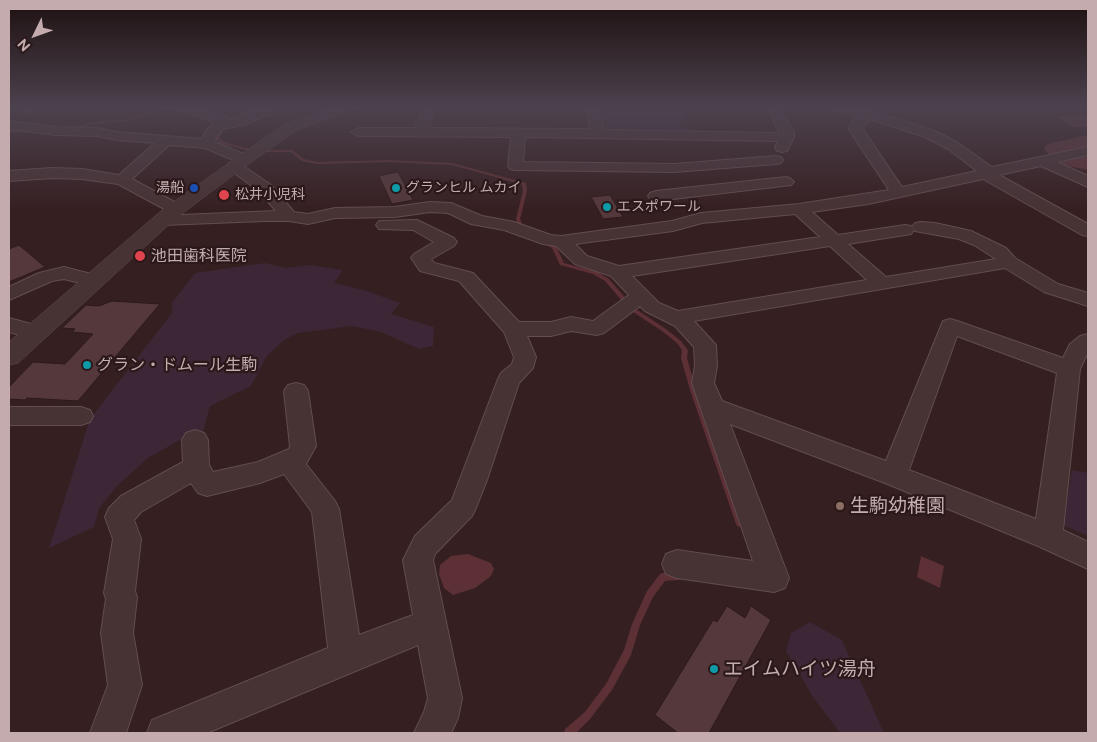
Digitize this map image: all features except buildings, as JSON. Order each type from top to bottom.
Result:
[{"type":"street","points":[[122,180],[141,165],[164,142]]},
{"type":"street","points":[[174,142],[208,144],[239,162],[298,218],[335,213],[395,212],[451,208],[477,220],[508,226],[549,240],[562,241],[673,226],[701,218],[805,208],[868,199],[1088,151]]},
{"type":"street","points":[[9,356],[92,280],[170,214],[270,142]]},
{"type":"street","points":[[517,142],[515,166],[674,168],[776,160]]},
{"type":"street","points":[[785,142],[776,160],[777,170],[805,208],[833,241],[882,283]]},
{"type":"street","points":[[864,142],[898,192]]},
{"type":"street","points":[[945,142],[987,172],[1088,231]]},
{"type":"street","points":[[1043,161],[1088,182]]},
{"type":"street","points":[[9,176],[52,173],[82,174],[122,180],[170,214],[298,218],[346,226],[417,225],[424,232],[448,242],[420,258],[427,267],[466,277],[513,329],[525,357],[522,368],[509,379],[474,480],[462,508],[424,545],[418,560],[445,698],[440,718],[432,733]]},
{"type":"street","points":[[656,196],[786,182]]},
{"type":"street","points":[[682,194],[701,218]]},
{"type":"street","points":[[562,241],[581,260],[618,272],[913,229],[935,228],[965,235],[1000,252],[1008,262],[1052,288],[1088,300]]},
{"type":"street","points":[[676,318],[1008,262]]},
{"type":"street","points":[[618,272],[652,307],[682,320],[705,345],[706,366],[703,383],[774,578],[677,564]]},
{"type":"street","points":[[9,294],[46,277],[64,273],[92,280]]},
{"type":"street","points":[[513,329],[551,329],[571,324],[597,328],[640,296]]},
{"type":"street","points":[[9,326],[35,332]]},
{"type":"street","points":[[894,476],[950,326],[1069,369]]},
{"type":"street","points":[[1048,537],[1069,369],[1078,349],[1088,341]]},
{"type":"street","points":[[108,733],[125,685],[117,633],[122,597],[119,593],[127,539],[119,517],[131,504],[196,454],[207,485],[260,472],[298,456],[303,446],[296,391]]},
{"type":"street","points":[[712,407],[1048,537],[1088,556]]},
{"type":"street","points":[[9,416],[81,416]]},
{"type":"street","points":[[289,461],[325,509],[346,657]]},
{"type":"street","points":[[165,733],[430,624]]},
{"type":"shaded area","points":[[265,263],[286,268],[311,265],[343,270],[334,283],[367,291],[400,303],[391,314],[434,327],[433,346],[419,349],[381,332],[352,326],[298,333],[284,340],[266,357],[251,386],[210,406],[203,432],[180,440],[148,458],[118,485],[99,508],[94,527],[49,548],[90,419],[172,313],[172,303],[195,273]]},
{"type":"shaded area","points":[[1072,470],[1088,473],[1088,536],[1063,525]]},
{"type":"shaded area","points":[[468,554],[491,563],[494,569],[491,576],[475,588],[453,595],[444,588],[439,574],[440,565],[451,556]]},
{"type":"shaded area","points":[[921,556],[944,566],[940,588],[917,577]]},
{"type":"shaded area","points":[[810,622],[842,640],[884,733],[840,733],[813,697],[786,651],[791,633]]},
{"type":"waterway","points":[[222,142],[246,149],[292,151],[303,160],[317,163],[389,161],[452,164],[515,181],[524,184],[525,191],[518,219],[520,225],[525,228]]},
{"type":"waterway","points":[[1088,142],[1055,149],[1067,159],[1088,163]]},
{"type":"waterway","points":[[546,242],[554,247],[562,264],[595,273],[607,280],[632,309],[664,330],[679,342],[685,350],[684,358],[693,390],[740,524]]},
{"type":"waterway","points":[[569,733],[587,716],[609,687],[628,652],[636,624],[650,594],[663,577],[679,576]]},
{"type":"place","name":"湯船","points":[[194,188]]},
{"type":"place","name":"グランヒル ムカイ","points":[[396,188]]},
{"type":"place","name":"松井小児科","points":[[224,195]]},
{"type":"place","name":"エスポワール","points":[[607,207]]},
{"type":"place","name":"池田歯科医院","points":[[140,256]]},
{"type":"place","name":"グラン・ドムール生駒","points":[[87,365]]},
{"type":"place","name":"生駒幼稚園","points":[[840,506]]},
{"type":"place","name":"エイムハイツ湯舟","points":[[714,669]]}]
